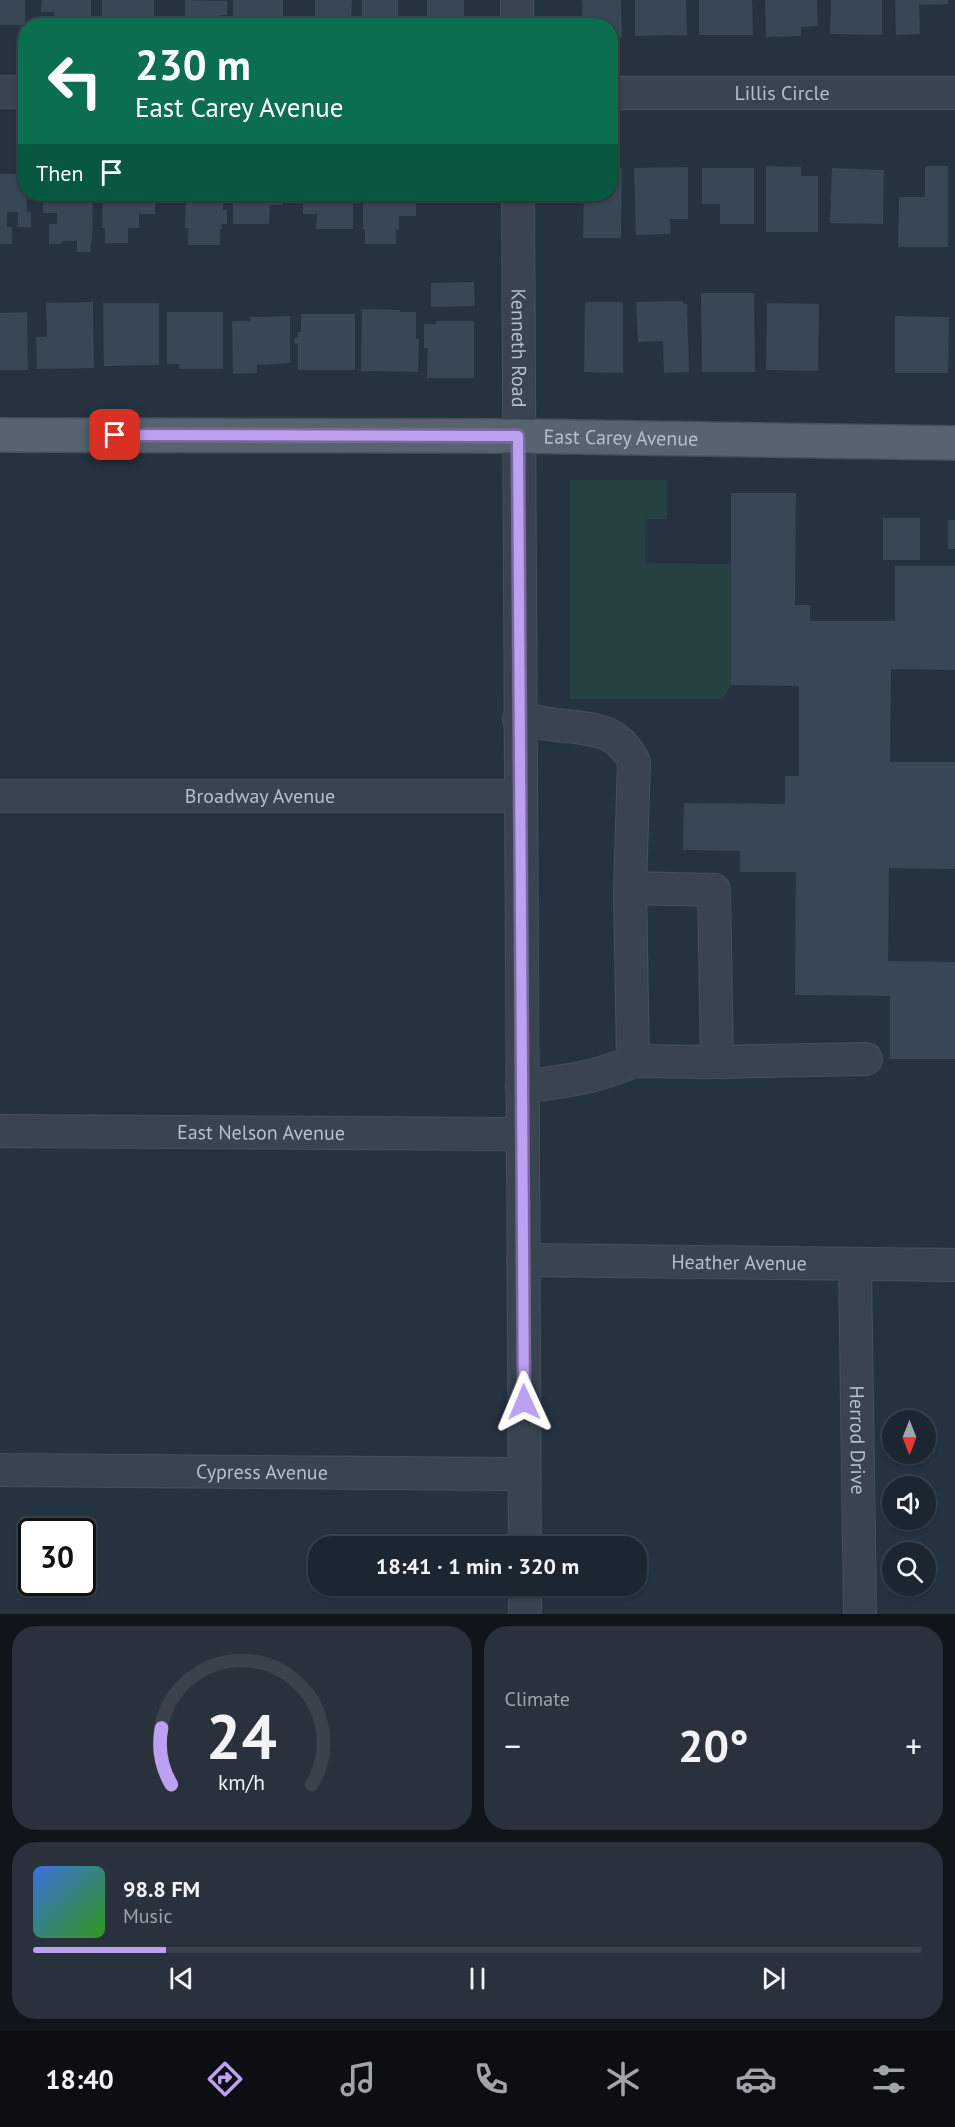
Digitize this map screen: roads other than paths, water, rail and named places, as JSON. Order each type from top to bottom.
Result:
[{"type":"main road","name":"East Carey Avenue","points":[[0,435],[518,436],[955,443]]},
{"type":"street","points":[[517,0],[517,18]]},
{"type":"street","points":[[0,92],[18,92]]},
{"type":"street","name":"Lillis Circle","points":[[618,93],[955,93]]},
{"type":"street","name":"Kenneth Road","points":[[518,201],[525,1536]]},
{"type":"street","points":[[519,719],[592,728],[616,739],[628,749],[634,762],[630,888],[633,1061]]},
{"type":"street","name":"Broadway Avenue","points":[[0,796],[520,796]]},
{"type":"street","points":[[630,888],[714,890],[717,1062]]},
{"type":"street","points":[[522,1088],[602,1074],[633,1061],[866,1059]]},
{"type":"street","name":"East Nelson Avenue","points":[[0,1131],[522,1134]]},
{"type":"street","name":"Heather Avenue","points":[[523,1260],[955,1265]]},
{"type":"street","name":"Herrod Drive","points":[[855,1264],[860,1614]]},
{"type":"street","name":"Cypress Avenue","points":[[0,1470],[524,1474]]},
{"type":"street","points":[[525,1596],[525,1614]]}]
